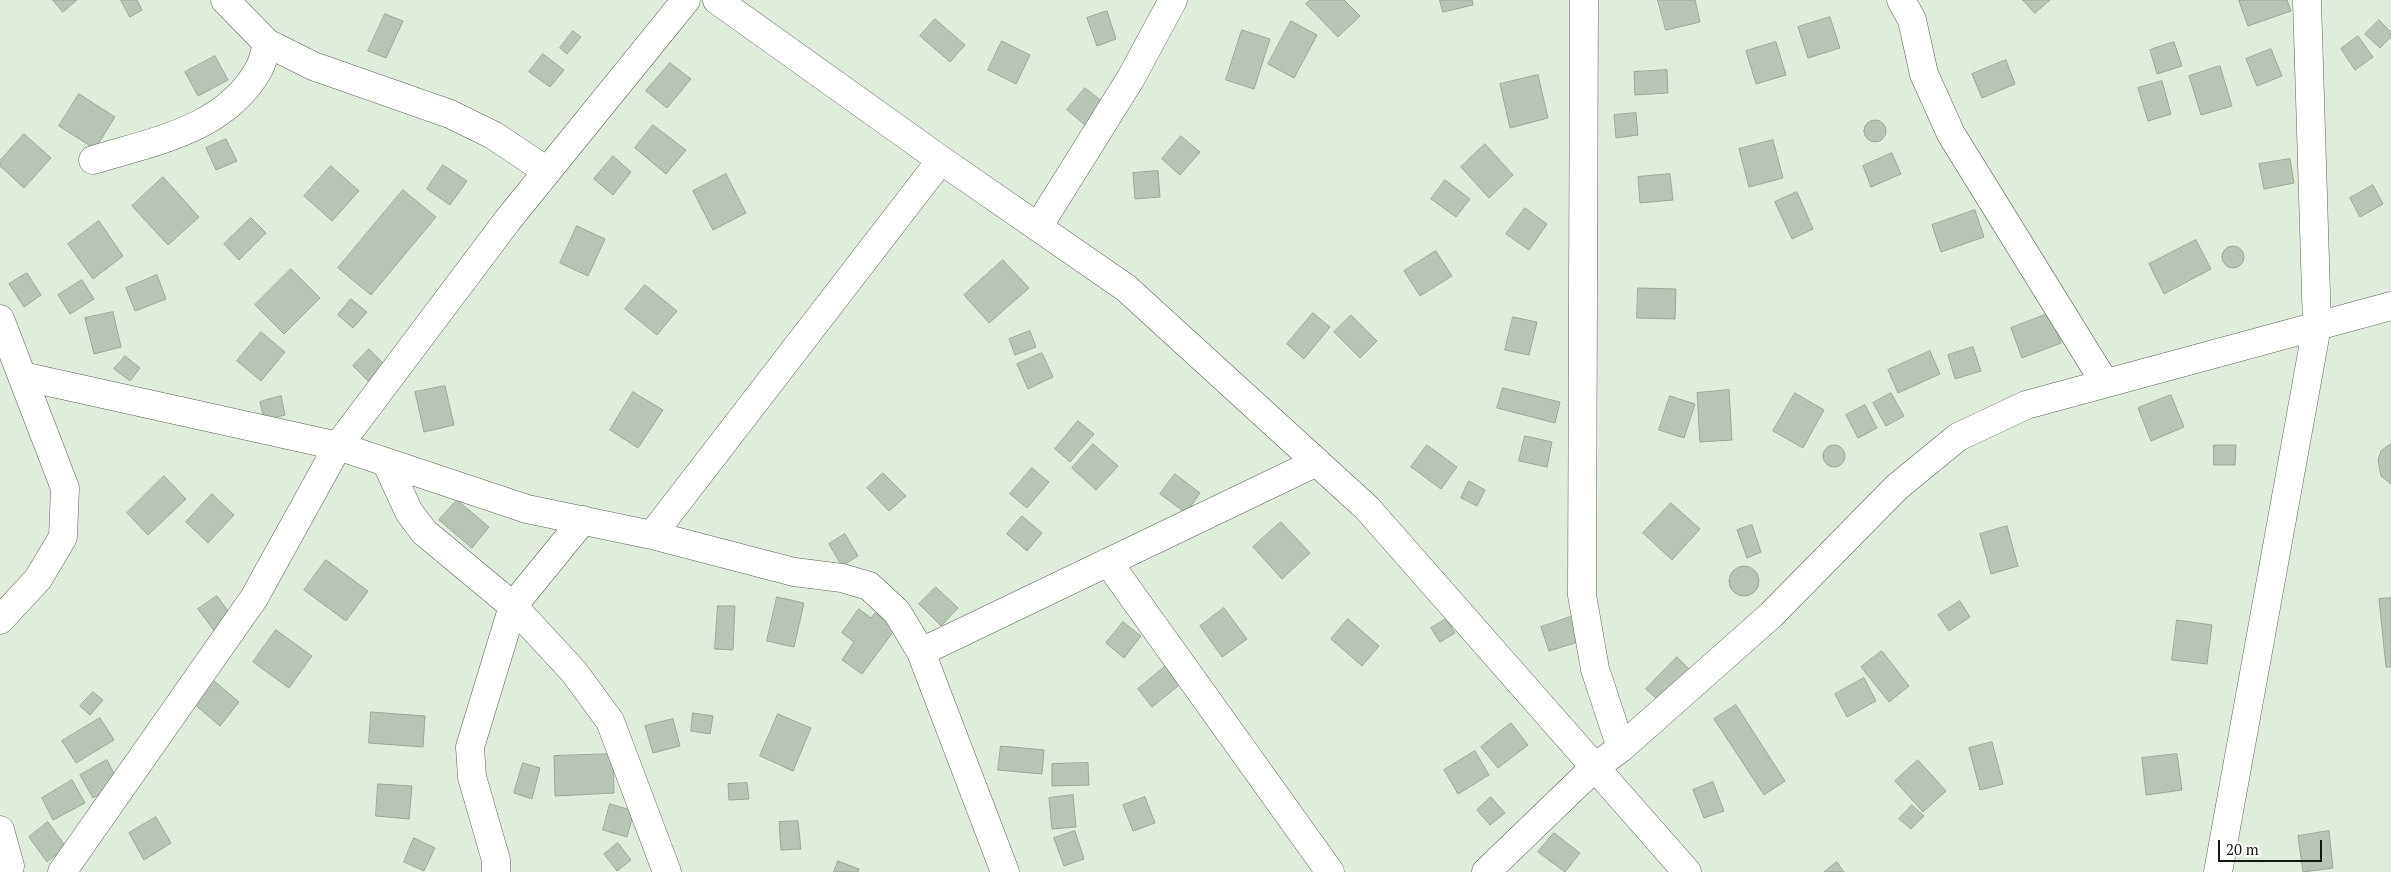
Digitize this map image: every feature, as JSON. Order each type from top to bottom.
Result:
[{"type":"street","points":[[225,0],[267,43],[313,66],[450,114],[493,136],[547,172]]},
{"type":"street","points":[[62,872],[254,598],[338,446],[507,221],[686,0]]},
{"type":"street","points":[[717,0],[941,160],[1126,288],[1367,508],[1687,872]]},
{"type":"street","points":[[1038,227],[1131,78],[1173,0]]},
{"type":"street","points":[[1584,0],[1582,595],[1595,669],[1621,748]]},
{"type":"street","points":[[1902,0],[1912,20],[1924,74],[1951,134],[2105,383]]},
{"type":"street","points":[[2218,872],[2317,326],[2307,0]]},
{"type":"street","points":[[93,160],[194,128],[218,114],[248,84],[259,67],[267,43]]},
{"type":"street","points":[[652,535],[941,160]]},
{"type":"street","points":[[1486,872],[1595,767],[1621,748],[1771,616],[1897,487],[1958,437],[2026,405],[2391,306]]},
{"type":"street","points":[[0,319],[65,488],[63,537],[38,578],[0,620]]},
{"type":"street","points":[[22,376],[338,446],[527,509],[652,535],[794,572],[842,578],[869,586],[896,612],[921,652],[1005,872]]},
{"type":"street","points":[[386,462],[408,512],[424,532],[513,606],[574,672],[610,720],[668,872]]},
{"type":"street","points":[[921,652],[1317,462]]},
{"type":"street","points":[[496,872],[496,860],[472,777],[470,747],[513,606],[583,520]]},
{"type":"street","points":[[1108,562],[1330,872]]},
{"type":"street","points":[[0,830],[16,870]]},
{"type":"building","points":[[53,0],[77,0],[63,12]]},
{"type":"building","points":[[121,0],[137,0],[142,10],[130,17]]},
{"type":"building","points":[[1310,0],[1344,0],[1360,16],[1338,37],[1306,4]]},
{"type":"building","points":[[1440,0],[1472,0],[1473,5],[1443,12]]},
{"type":"building","points":[[1658,0],[1695,0],[1700,22],[1666,30]]},
{"type":"building","points":[[2023,0],[2050,0],[2035,13]]},
{"type":"building","points":[[2287,0],[2291,11],[2248,26],[2239,1]]},
{"type":"building","points":[[1107,11],[1116,39],[1097,46],[1087,18]]},
{"type":"building","points":[[385,14],[403,21],[386,58],[368,51]]},
{"type":"building","points":[[1830,17],[1840,48],[1808,58],[1798,27]]},
{"type":"building","points":[[935,19],[965,45],[950,62],[920,36]]},
{"type":"building","points":[[2379,20],[2391,32],[2391,37],[2380,48],[2365,34]]},
{"type":"building","points":[[1291,21],[1317,35],[1294,78],[1268,64]]},
{"type":"building","points":[[1242,30],[1270,39],[1254,89],[1226,80]]},
{"type":"building","points":[[573,31],[581,37],[567,54],[560,48]]},
{"type":"building","points":[[2358,36],[2373,57],[2355,70],[2341,49]]},
{"type":"building","points":[[1002,41],[1030,55],[1016,84],[988,70]]},
{"type":"building","points":[[1776,42],[1786,75],[1756,84],[1746,51]]},
{"type":"building","points":[[2174,42],[2182,66],[2157,74],[2150,50]]},
{"type":"building","points":[[2271,49],[2282,76],[2257,86],[2246,59]]},
{"type":"building","points":[[543,54],[564,70],[550,87],[529,72]]},
{"type":"building","points":[[215,56],[228,80],[198,96],[185,72]]},
{"type":"building","points":[[2006,60],[2015,84],[1982,98],[1972,74]]},
{"type":"building","points":[[670,63],[691,79],[667,108],[646,91]]},
{"type":"building","points":[[2220,66],[2232,106],[2201,115],[2189,76]]},
{"type":"building","points":[[1667,70],[1668,93],[1635,95],[1634,72]]},
{"type":"building","points":[[1538,75],[1548,118],[1510,128],[1500,84]]},
{"type":"building","points":[[2162,81],[2171,114],[2148,121],[2138,88]]},
{"type":"building","points":[[1085,88],[1108,106],[1090,129],[1067,110]]},
{"type":"building","points":[[79,94],[115,117],[95,149],[59,126]]},
{"type":"building","points":[[1636,113],[1638,135],[1616,138],[1614,115]]},
{"type":"building","points":[[1875,120],[1883,123],[1886,131],[1883,139],[1875,142],[1867,139],[1864,131],[1867,123]]},
{"type":"building","points":[[653,125],[686,150],[666,174],[635,148]]},
{"type":"building","points":[[24,134],[51,158],[24,188],[0,166],[0,161]]},
{"type":"building","points":[[1181,136],[1200,152],[1180,175],[1162,159]]},
{"type":"building","points":[[226,139],[237,161],[216,170],[206,148]]},
{"type":"building","points":[[1773,140],[1783,178],[1749,187],[1739,149]]},
{"type":"building","points":[[1485,144],[1513,175],[1489,198],[1461,167]]},
{"type":"building","points":[[1892,153],[1901,174],[1871,187],[1863,166]]},
{"type":"building","points":[[613,156],[631,172],[613,195],[594,179]]},
{"type":"building","points":[[2290,159],[2294,183],[2264,189],[2259,164]]},
{"type":"building","points":[[443,165],[467,181],[450,205],[427,189]]},
{"type":"building","points":[[331,166],[359,191],[332,221],[304,196]]},
{"type":"building","points":[[1158,171],[1160,197],[1135,199],[1133,173]]},
{"type":"building","points":[[726,174],[746,213],[713,230],[693,191]]},
{"type":"building","points":[[1670,174],[1673,200],[1640,203],[1638,177]]},
{"type":"building","points":[[163,177],[199,217],[168,245],[132,206]]},
{"type":"building","points":[[1445,180],[1470,199],[1456,217],[1431,199]]},
{"type":"building","points":[[2373,185],[2383,204],[2360,217],[2350,198]]},
{"type":"building","points":[[403,190],[436,217],[371,295],[338,268]]},
{"type":"building","points":[[1797,192],[1813,229],[1792,239],[1775,202]]},
{"type":"building","points":[[1525,208],[1547,224],[1529,250],[1506,234]]},
{"type":"building","points":[[1975,210],[1984,237],[1941,252],[1932,225]]},
{"type":"building","points":[[251,218],[266,233],[239,260],[224,244]]},
{"type":"building","points":[[99,221],[123,256],[93,279],[68,244]]},
{"type":"building","points":[[577,226],[605,239],[588,276],[560,263]]},
{"type":"building","points":[[2196,240],[2211,269],[2164,294],[2149,264]]},
{"type":"building","points":[[2233,246],[2241,249],[2244,257],[2241,265],[2233,268],[2225,265],[2222,257],[2225,249]]},
{"type":"building","points":[[1436,251],[1452,276],[1420,296],[1404,271]]},
{"type":"building","points":[[1003,260],[1029,288],[989,323],[964,295]]},
{"type":"building","points":[[291,269],[320,298],[284,334],[255,305]]},
{"type":"building","points":[[27,273],[41,295],[24,307],[9,284]]},
{"type":"building","points":[[157,275],[166,299],[135,311],[126,288]]},
{"type":"building","points":[[82,280],[94,299],[70,314],[58,295]]},
{"type":"building","points":[[645,285],[677,311],[657,335],[625,309]]},
{"type":"building","points":[[1638,288],[1676,289],[1675,319],[1637,318]]},
{"type":"building","points":[[351,299],[367,312],[353,328],[338,315]]},
{"type":"building","points":[[113,312],[121,347],[94,354],[85,318]]},
{"type":"building","points":[[1313,313],[1330,327],[1304,359],[1287,344]]},
{"type":"building","points":[[2050,313],[2061,343],[2022,358],[2011,328]]},
{"type":"building","points":[[1351,315],[1377,341],[1360,358],[1334,332]]},
{"type":"building","points":[[1513,317],[1537,322],[1529,355],[1505,350]]},
{"type":"building","points":[[1030,331],[1036,347],[1015,355],[1009,339]]},
{"type":"building","points":[[261,332],[285,352],[261,381],[237,361]]},
{"type":"building","points":[[1973,347],[1981,371],[1955,379],[1948,355]]},
{"type":"building","points":[[369,349],[384,364],[368,381],[353,366]]},
{"type":"building","points":[[1930,351],[1940,374],[1898,393],[1888,370]]},
{"type":"building","points":[[1042,353],[1053,377],[1028,389],[1017,364]]},
{"type":"building","points":[[125,356],[140,368],[130,381],[114,369]]},
{"type":"building","points":[[445,386],[454,425],[424,432],[415,392]]},
{"type":"building","points":[[1503,388],[1560,402],[1555,423],[1497,408]]},
{"type":"building","points":[[1729,390],[1732,440],[1700,442],[1697,393]]},
{"type":"building","points":[[633,392],[663,410],[638,448],[610,430]]},
{"type":"building","points":[[1795,393],[1824,410],[1803,448],[1773,431]]},
{"type":"building","points":[[1891,393],[1904,416],[1886,426],[1873,403]]},
{"type":"building","points":[[2171,395],[2184,427],[2151,441],[2138,408]]},
{"type":"building","points":[[281,396],[285,415],[264,420],[260,402]]},
{"type":"building","points":[[1670,396],[1695,404],[1684,438],[1659,430]]},
{"type":"building","points":[[1865,405],[1877,428],[1858,438],[1846,415]]},
{"type":"building","points":[[1078,421],[1094,434],[1070,462],[1055,449]]},
{"type":"building","points":[[1525,436],[1552,442],[1547,467],[1519,461]]},
{"type":"building","points":[[1093,444],[1118,466],[1096,490],[1072,468]]},
{"type":"building","points":[[2391,444],[2391,484],[2381,476],[2378,460],[2381,451]]},
{"type":"building","points":[[1427,445],[1457,467],[1441,489],[1411,467]]},
{"type":"building","points":[[1834,445],[1842,448],[1845,456],[1842,464],[1834,467],[1826,464],[1823,456],[1826,448]]},
{"type":"building","points":[[2214,445],[2236,445],[2235,465],[2214,465]]},
{"type":"building","points":[[1032,468],[1049,482],[1027,508],[1010,494]]},
{"type":"building","points":[[883,473],[906,496],[889,511],[867,488]]},
{"type":"building","points":[[1175,474],[1200,493],[1186,513],[1160,494]]},
{"type":"building","points":[[164,476],[186,499],[148,535],[127,513]]},
{"type":"building","points":[[1469,481],[1485,490],[1477,506],[1461,498]]},
{"type":"building","points":[[212,494],[234,515],[208,543],[186,522]]},
{"type":"building","points":[[457,500],[489,527],[472,548],[439,520]]},
{"type":"building","points":[[1671,503],[1700,529],[1672,560],[1643,533]]},
{"type":"building","points":[[1022,516],[1042,533],[1027,551],[1007,534]]},
{"type":"building","points":[[1281,522],[1310,553],[1282,579],[1253,547]]},
{"type":"building","points":[[1752,525],[1761,552],[1747,558],[1737,530]]},
{"type":"building","points":[[2007,526],[2018,566],[1991,574],[1980,534]]},
{"type":"building","points":[[845,534],[858,556],[842,566],[829,544]]},
{"type":"building","points":[[326,560],[368,591],[346,621],[304,590]]},
{"type":"building","points":[[1744,566],[1755,570],[1759,581],[1755,592],[1744,596],[1733,592],[1729,581],[1733,570]]},
{"type":"building","points":[[936,587],[958,608],[941,626],[919,604]]},
{"type":"building","points":[[217,596],[234,619],[215,632],[198,609]]},
{"type":"building","points":[[777,597],[804,603],[794,647],[767,641]]},
{"type":"building","points":[[2391,598],[2391,667],[2386,667],[2379,599]]},
{"type":"building","points":[[1960,601],[1970,617],[1949,631],[1938,615]]},
{"type":"building","points":[[718,606],[735,606],[733,650],[715,649]]},
{"type":"building","points":[[1224,608],[1247,639],[1222,657],[1200,626]]},
{"type":"building","points":[[859,609],[871,618],[875,613],[896,628],[862,674],[842,660],[854,642],[842,633]]},
{"type":"building","points":[[1573,616],[1581,641],[1549,651],[1541,627]]},
{"type":"building","points":[[1348,619],[1379,646],[1362,666],[1331,639]]},
{"type":"building","points":[[1446,619],[1455,633],[1440,642],[1431,628]]},
{"type":"building","points":[[2177,620],[2212,625],[2207,664],[2172,660]]},
{"type":"building","points":[[1123,622],[1141,636],[1124,658],[1106,643]]},
{"type":"building","points":[[276,630],[312,656],[289,688],[253,662]]},
{"type":"building","points":[[1882,651],[1909,686],[1889,702],[1861,667]]},
{"type":"building","points":[[1677,657],[1690,670],[1659,701],[1646,689]]},
{"type":"building","points":[[1168,664],[1183,682],[1152,707],[1138,689]]},
{"type":"building","points":[[1864,678],[1876,701],[1847,717],[1835,694]]},
{"type":"building","points":[[212,679],[239,702],[220,726],[192,702]]},
{"type":"building","points":[[93,692],[103,700],[90,715],[80,706]]},
{"type":"building","points":[[1736,705],[1785,781],[1764,795],[1714,719]]},
{"type":"building","points":[[371,712],[425,716],[423,747],[369,743]]},
{"type":"building","points":[[693,713],[713,716],[710,734],[691,731]]},
{"type":"building","points":[[778,714],[811,728],[793,771],[760,756]]},
{"type":"building","points":[[100,718],[114,740],[76,763],[62,741]]},
{"type":"building","points":[[673,719],[680,746],[653,753],[645,726]]},
{"type":"building","points":[[1511,723],[1528,745],[1498,768],[1481,747]]},
{"type":"building","points":[[1992,742],[2003,784],[1980,790],[1969,748]]},
{"type":"building","points":[[1001,746],[1044,750],[1042,774],[998,770]]},
{"type":"building","points":[[1475,751],[1489,775],[1458,794],[1444,770]]},
{"type":"building","points":[[613,754],[614,793],[555,796],[554,756]]},
{"type":"building","points":[[2177,754],[2182,790],[2146,795],[2142,758]]},
{"type":"building","points":[[107,760],[119,783],[93,798],[80,775]]},
{"type":"building","points":[[1918,760],[1946,791],[1923,812],[1895,781]]},
{"type":"building","points":[[523,763],[540,768],[532,799],[514,793]]},
{"type":"building","points":[[1088,763],[1089,785],[1052,786],[1052,764]]},
{"type":"building","points":[[72,780],[85,803],[53,820],[42,798]]},
{"type":"building","points":[[1713,782],[1724,811],[1704,818],[1693,790]]},
{"type":"building","points":[[747,783],[749,799],[729,800],[728,784]]},
{"type":"building","points":[[378,784],[412,786],[409,819],[376,816]]},
{"type":"building","points":[[1073,795],[1076,827],[1052,829],[1049,798]]},
{"type":"building","points":[[1145,797],[1155,823],[1133,831],[1123,805]]},
{"type":"building","points":[[1491,797],[1505,813],[1490,825],[1477,810]]},
{"type":"building","points":[[610,804],[634,811],[627,837],[603,830]]},
{"type":"building","points":[[1912,805],[1924,816],[1911,829],[1899,819]]},
{"type":"building","points":[[156,817],[171,843],[144,860],[129,833]]},
{"type":"building","points":[[798,821],[801,849],[781,850],[779,822]]},
{"type":"building","points":[[48,822],[66,847],[47,862],[29,837]]},
{"type":"building","points":[[1075,831],[1084,859],[1064,866],[1054,838]]},
{"type":"building","points":[[2329,831],[2333,868],[2303,872],[2298,836]]},
{"type":"building","points":[[1554,833],[1580,853],[1565,872],[1538,852]]},
{"type":"building","points":[[414,838],[435,848],[424,871],[404,862]]},
{"type":"building","points":[[618,843],[631,860],[617,871],[604,854]]},
{"type":"building","points":[[838,861],[859,869],[858,872],[834,872]]},
{"type":"building","points":[[1837,862],[1844,872],[1824,872]]}]
